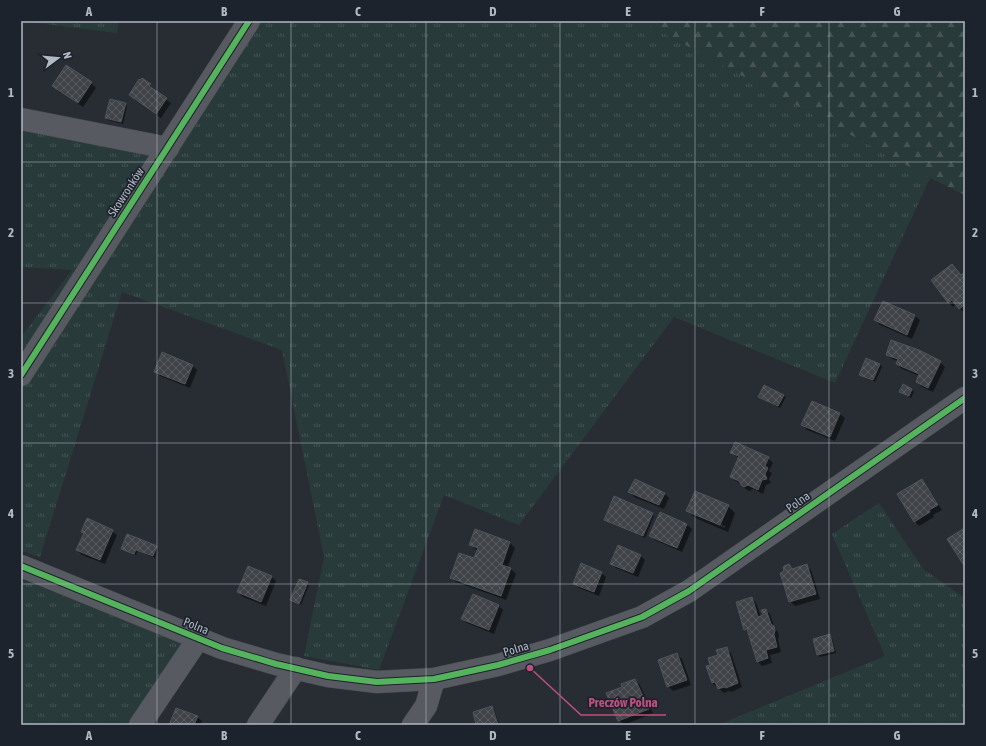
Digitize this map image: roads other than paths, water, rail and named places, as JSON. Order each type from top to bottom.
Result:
[{"type":"street","name":"Skowronków","points":[[21,375],[250,21]]},
{"type":"street","points":[[21,119],[168,148]]},
{"type":"street","name":"Polna","points":[[21,566],[222,648],[328,676],[376,682],[434,679],[498,665],[550,650],[642,617],[689,591],[965,398]]},
{"type":"street","points":[[140,725],[198,639]]},
{"type":"street","points":[[258,725],[296,668]]},
{"type":"street","points":[[413,725],[426,706],[434,679]]},
{"type":"place","name":"Preczów Polna","points":[[530,668]]}]
